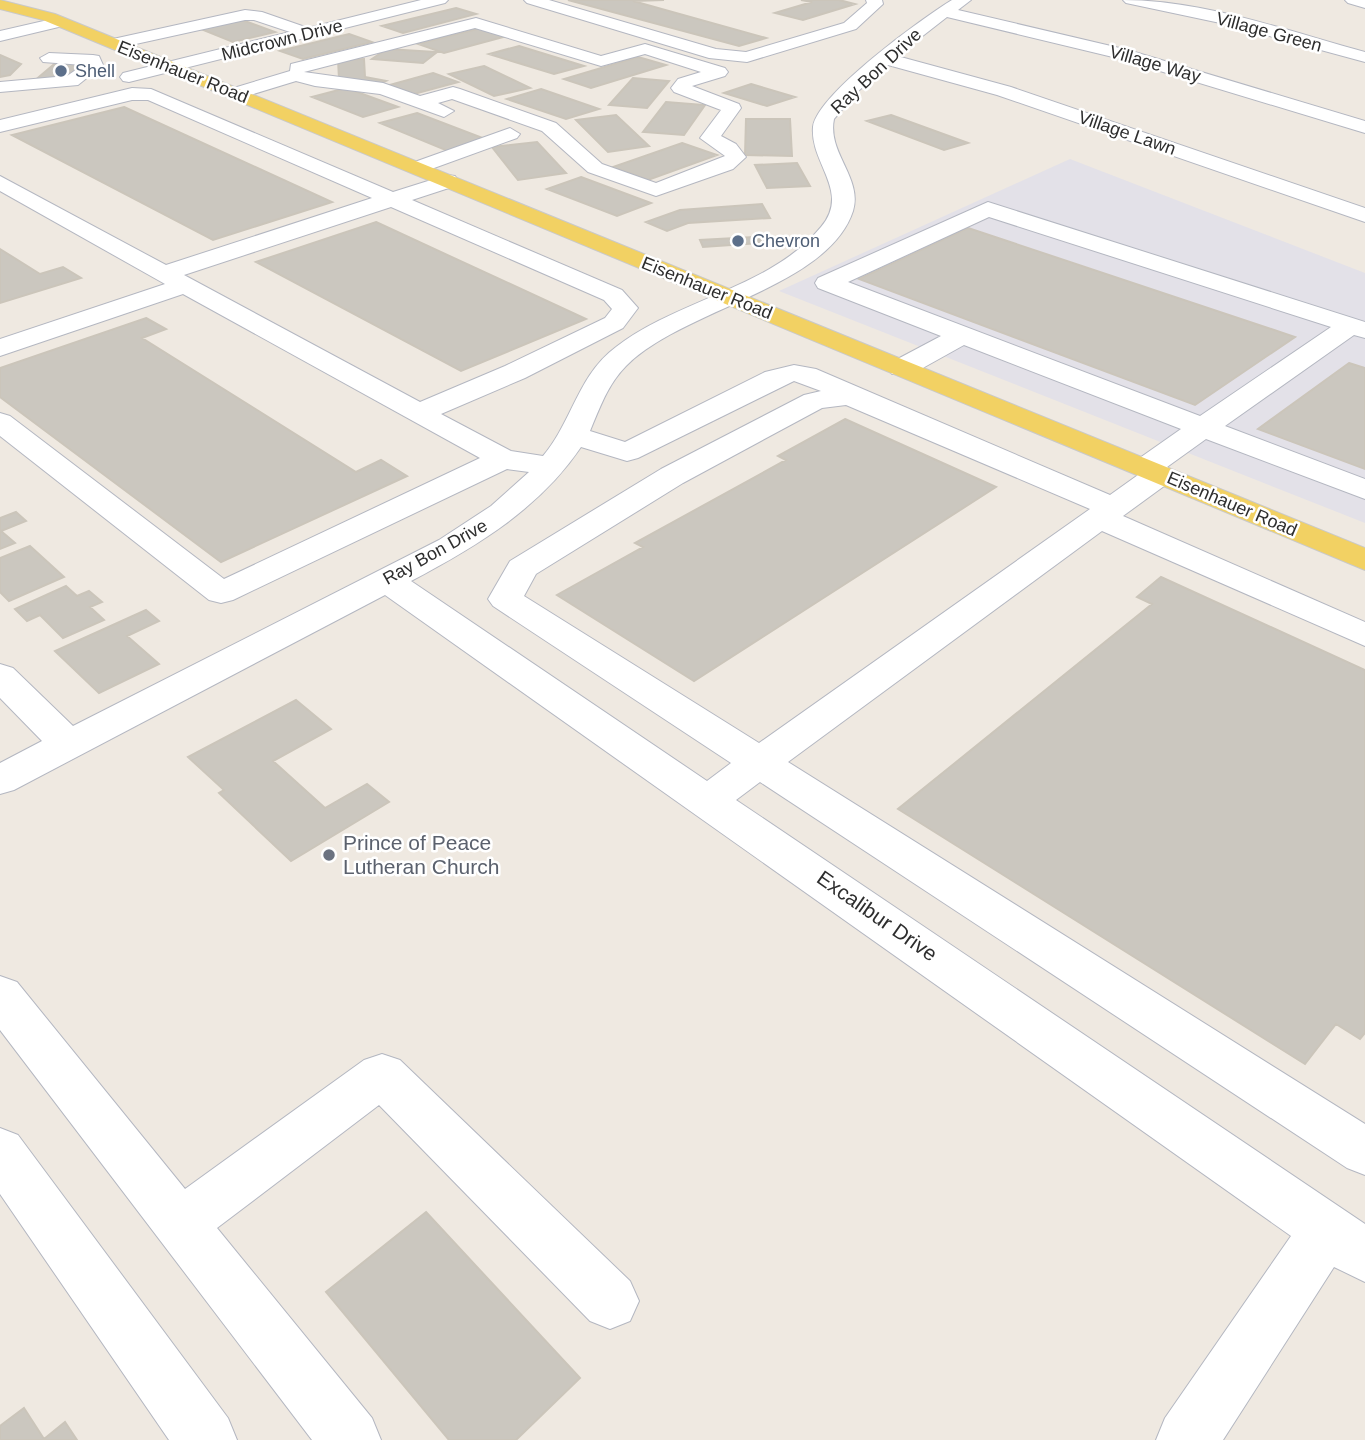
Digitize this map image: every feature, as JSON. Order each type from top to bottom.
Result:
[{"type":"main road","points":[[4,0],[25,3]]},
{"type":"main road","name":"Eisenhauer Road","points":[[25,3],[55,20]]},
{"type":"main road","name":"Eisenhauer Road","points":[[0,4],[55,20],[416,168],[449,169],[726,296],[1365,560]]},
{"type":"street","name":"Midcrown Drive","points":[[2,92],[169,67],[440,0]]},
{"type":"street","points":[[533,0],[715,54],[747,57],[849,26],[875,4],[874,0]]},
{"type":"street","name":"Ray Bon Drive","points":[[0,780],[386,580],[486,526],[516,503],[552,467],[573,436],[594,387],[623,354],[662,327],[809,253],[834,227],[844,207],[843,183],[826,149],[823,132],[825,118],[849,92],[942,11],[963,0]]},
{"type":"street","name":"Village Green","points":[[1131,0],[1227,20],[1365,57]]},
{"type":"street","points":[[1353,0],[1365,3]]},
{"type":"street","name":"Village Way","points":[[942,11],[1122,54],[1365,127]]},
{"type":"street","points":[[2,92],[28,80],[46,58],[256,15],[311,34]]},
{"type":"street","points":[[0,36],[55,20]]},
{"type":"street","points":[[241,96],[296,71],[351,54],[476,23],[601,61],[645,49],[719,72],[684,83],[680,88],[732,108],[710,138],[733,152],[736,157],[733,162],[656,190],[595,168],[557,131],[453,93],[419,102]]},
{"type":"street","points":[[364,30],[400,42]]},
{"type":"street","points":[[172,31],[212,46]]},
{"type":"street","points":[[2,92],[72,81],[94,65],[93,60],[46,58]]},
{"type":"street","name":"Village Lawn","points":[[887,59],[1004,90],[1365,215]]},
{"type":"street","points":[[665,71],[691,63]]},
{"type":"street","points":[[296,71],[315,81]]},
{"type":"street","points":[[241,96],[315,81],[383,89],[510,135],[557,131]]},
{"type":"street","points":[[0,126],[132,94],[152,95],[613,296],[625,308],[614,323],[515,372],[416,414]]},
{"type":"street","points":[[0,348],[168,277],[389,199],[510,135]]},
{"type":"street","points":[[0,182],[416,414],[503,459],[552,467]]},
{"type":"street","points":[[1357,328],[988,209],[827,283],[1365,490]]},
{"type":"street","points":[[110,285],[168,277]]},
{"type":"street","points":[[708,800],[1105,512],[1203,428],[1357,328]]},
{"type":"street","points":[[902,368],[962,335]]},
{"type":"street","points":[[627,452],[784,375],[806,376],[1105,512],[1365,635]]},
{"type":"street","points":[[867,402],[847,396],[814,401],[672,476],[522,568],[505,599],[1365,1152]]},
{"type":"street","points":[[0,422],[221,593],[503,459]]},
{"type":"street","points":[[573,436],[627,452],[672,476]]},
{"type":"street","name":"Excalibur Drive","points":[[386,580],[1346,1243]]},
{"type":"street","points":[[0,676],[69,745]]},
{"type":"street","points":[[0,995],[350,1440]]},
{"type":"street","points":[[180,1224],[382,1075],[610,1301]]},
{"type":"street","points":[[0,1152],[206,1440]]},
{"type":"street","points":[[1187,1440],[1346,1243]]},
{"type":"shaded area","points":[[1070,159],[1365,273],[1365,523],[779,291]]},
{"type":"building","points":[[568,0],[664,0],[633,1],[766,38],[739,46]]},
{"type":"building","points":[[801,0],[839,0],[855,4],[803,20],[775,13],[812,2]]},
{"type":"building","points":[[456,8],[476,14],[403,33],[382,26]]},
{"type":"building","points":[[242,20],[275,32],[233,42],[201,29]]},
{"type":"building","points":[[481,28],[507,36],[444,53],[418,44]]},
{"type":"building","points":[[349,34],[372,42],[303,59],[280,51]]},
{"type":"building","points":[[519,46],[584,66],[554,74],[489,54]]},
{"type":"building","points":[[387,49],[437,52],[423,63],[372,59]]},
{"type":"building","points":[[0,55],[21,64],[10,75],[0,77]]},
{"type":"building","points":[[638,57],[666,65],[591,88],[564,79]]},
{"type":"building","points":[[364,59],[365,77],[386,81],[377,85],[339,79],[338,60]]},
{"type":"building","name":"Shell","points":[[59,60],[89,60],[64,82],[33,82]]},
{"type":"building","points":[[484,66],[530,88],[494,96],[449,74]]},
{"type":"building","points":[[433,73],[458,82],[414,94],[390,85]]},
{"type":"building","points":[[633,78],[669,81],[647,108],[609,105]]},
{"type":"building","points":[[751,84],[795,97],[767,106],[724,93]]},
{"type":"building","points":[[346,88],[398,107],[363,117],[312,97]]},
{"type":"building","points":[[541,89],[599,109],[566,119],[507,99]]},
{"type":"building","points":[[666,102],[705,105],[684,135],[643,132]]},
{"type":"building","points":[[124,107],[332,202],[213,240],[12,135]]},
{"type":"building","points":[[417,113],[485,139],[448,151],[380,123]]},
{"type":"building","points":[[616,115],[649,146],[608,152],[576,120]]},
{"type":"building","points":[[891,115],[968,143],[944,150],[867,121]]},
{"type":"building","points":[[746,119],[790,119],[792,156],[745,155]]},
{"type":"building","points":[[537,142],[566,173],[518,180],[492,147]]},
{"type":"building","points":[[682,143],[717,155],[648,180],[613,167]]},
{"type":"building","points":[[797,163],[810,186],[767,188],[755,165]]},
{"type":"building","points":[[581,177],[651,203],[617,216],[547,189]]},
{"type":"building","points":[[762,204],[770,218],[688,223],[667,231],[646,222],[680,210]]},
{"type":"building","points":[[376,222],[586,319],[461,371],[256,262]]},
{"type":"building","points":[[968,228],[1295,337],[1195,405],[859,279]]},
{"type":"building","name":"Chevron","points":[[773,236],[776,242],[703,247],[700,240]]},
{"type":"building","points":[[0,249],[40,274],[63,267],[81,278],[0,303]]},
{"type":"building","points":[[146,318],[166,329],[142,338],[356,472],[381,460],[407,476],[221,562],[0,397],[0,368]]},
{"type":"building","points":[[1349,363],[1365,368],[1365,469],[1258,429]]},
{"type":"building","points":[[845,419],[996,487],[694,681],[557,595],[643,547],[635,543],[786,460],[778,456]]},
{"type":"building","points":[[16,512],[26,521],[1,531],[15,543],[0,549],[0,518]]},
{"type":"building","points":[[30,546],[64,577],[9,601],[0,592],[0,558]]},
{"type":"building","points":[[1161,577],[1365,670],[1365,1033],[1360,1039],[1336,1024],[1305,1064],[898,809],[1152,604],[1137,597]]},
{"type":"building","points":[[66,586],[77,596],[89,591],[102,602],[90,607],[104,620],[63,638],[40,615],[27,621],[15,609]]},
{"type":"building","points":[[146,610],[159,621],[127,636],[159,664],[99,693],[55,651]]},
{"type":"building","points":[[296,700],[331,729],[273,761],[325,808],[367,784],[389,802],[291,861],[219,793],[224,790],[188,757]]},
{"type":"building","points":[[426,1212],[580,1378],[516,1440],[449,1440],[326,1292]]},
{"type":"building","points":[[24,1408],[44,1439],[65,1422],[77,1440],[0,1440],[0,1426]]},
{"type":"place","name":"Shell","points":[[61,71]]},
{"type":"place","name":"Chevron","points":[[738,241]]},
{"type":"place","name":"Prince of Peace Lutheran Church","points":[[329,855]]}]
